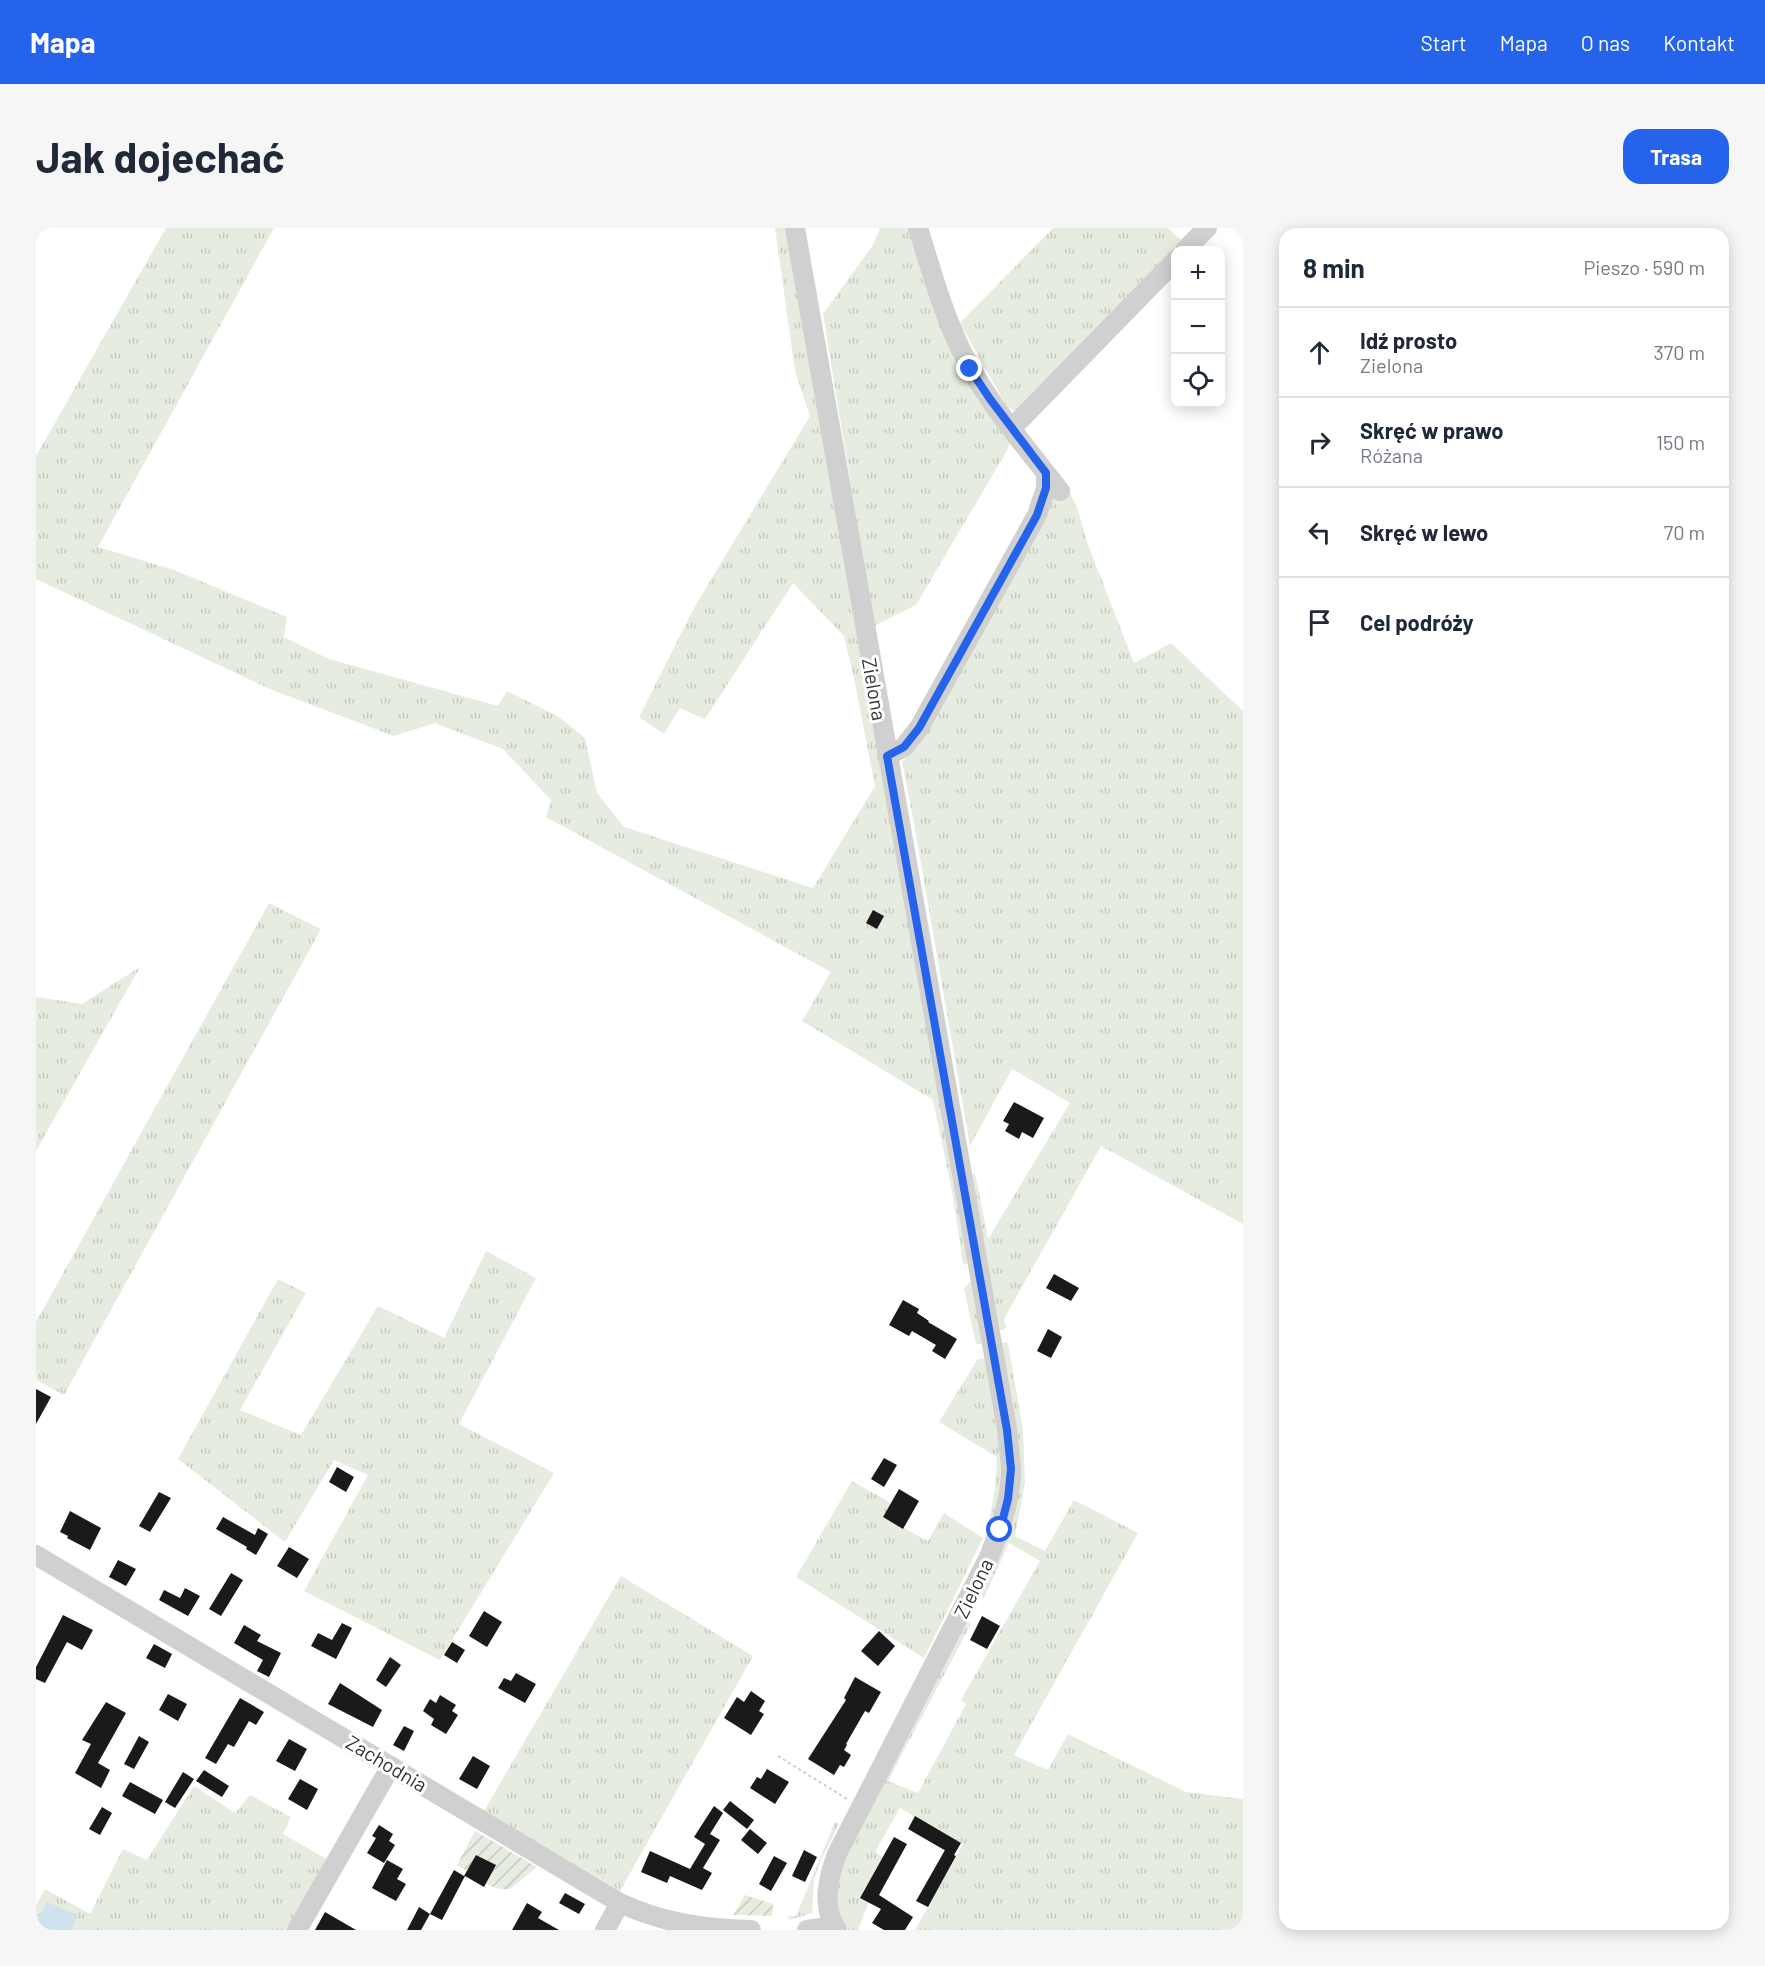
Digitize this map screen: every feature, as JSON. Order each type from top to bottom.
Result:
[{"type":"street","name":"Zielona","points":[[795,228],[1007,1430],[1011,1469],[1008,1499],[1000,1530],[989,1557],[837,1854],[831,1871],[827,1902],[835,1928]]},
{"type":"street","points":[[918,228],[939,300],[970,369],[1060,491]]},
{"type":"street","points":[[1189,246],[1207,228]]},
{"type":"street","points":[[1012,428],[1171,265]]},
{"type":"street","points":[[887,756],[904,747],[919,728],[1037,515],[1046,488],[1046,473]]},
{"type":"street","name":"Zachodnia","points":[[36,1555],[620,1903],[673,1923],[695,1927],[752,1930]]},
{"type":"street","points":[[297,1930],[391,1766]]},
{"type":"street","points":[[604,1930],[620,1903]]},
{"type":"street","points":[[807,1930],[835,1928]]},
{"type":"path","points":[[778,1756],[861,1807]]},
{"type":"green space","points":[[166,228],[274,228],[98,547],[174,570],[287,617],[284,637],[329,659],[498,706],[507,691],[559,717],[585,738],[597,793],[624,827],[813,888],[875,786],[844,636],[793,583],[705,719],[680,708],[664,734],[639,717],[695,606],[810,416],[795,371],[775,228],[787,228],[971,1263],[963,1264],[952,1191],[933,1100],[802,1021],[831,972],[546,817],[551,800],[503,749],[435,723],[394,736],[272,690],[36,579],[36,456]]},
{"type":"green space","points":[[880,228],[908,228],[924,274],[1012,438],[1005,454],[916,605],[874,626],[823,314],[873,245]]},
{"type":"green space","points":[[1053,228],[1168,228],[1183,242],[1179,246],[1171,246],[1171,255],[1018,414],[1006,405],[960,323]]},
{"type":"green space","points":[[1067,487],[1077,507],[1088,545],[1134,663],[1171,643],[1243,711],[1243,1224],[1101,1146],[1004,1319],[1006,1328],[997,1331],[969,1176],[975,1173],[988,1239],[1070,1103],[1012,1069],[970,1146],[902,762],[920,740],[1049,496]]},
{"type":"green space","points":[[269,903],[321,929],[64,1395],[36,1380],[36,1322]]},
{"type":"green space","points":[[140,967],[36,1151],[36,997],[82,1004]]},
{"type":"green space","points":[[486,1251],[536,1278],[459,1424],[554,1473],[440,1660],[304,1591],[368,1475],[334,1460],[285,1542],[178,1459],[278,1279],[306,1293],[240,1410],[301,1435],[378,1306],[444,1338]]},
{"type":"green space","points":[[974,1278],[984,1343],[976,1344],[964,1288]]},
{"type":"green space","points":[[999,1342],[1008,1343],[1023,1430],[1025,1483],[1015,1536],[1045,1551],[1074,1500],[1138,1533],[1014,1755],[1048,1770],[1068,1734],[1186,1792],[1243,1799],[1243,1930],[915,1930],[964,1843],[900,1808],[875,1852],[883,1857],[860,1897],[869,1902],[858,1930],[848,1930],[835,1909],[836,1877],[966,1621],[971,1624],[888,1781],[918,1793],[966,1704],[961,1700],[1040,1561],[1009,1543],[984,1598],[980,1596],[1004,1542]]},
{"type":"green space","points":[[986,1358],[1001,1442],[1002,1483],[995,1525],[988,1527],[995,1489],[997,1457],[939,1422],[977,1360]]},
{"type":"green space","points":[[852,1481],[891,1503],[883,1517],[928,1541],[944,1513],[983,1538],[924,1658],[796,1577]]},
{"type":"green space","points":[[621,1576],[753,1656],[620,1891],[484,1811]]},
{"type":"green space","points":[[194,1786],[235,1813],[250,1795],[291,1817],[283,1834],[339,1866],[302,1930],[36,1930],[36,1905],[45,1889],[90,1914],[123,1849],[147,1860]]},
{"type":"green space","points":[[835,1822],[839,1824],[814,1880],[812,1913],[790,1920],[787,1916],[796,1916]]},
{"type":"green space","points":[[475,1831],[537,1867],[510,1889],[488,1885],[486,1883],[495,1865],[477,1855],[467,1871],[457,1865]]},
{"type":"green space","points":[[745,1895],[773,1904],[772,1916],[733,1915]]},
{"type":"water","points":[[47,1902],[76,1916],[72,1930],[36,1930],[36,1922]]},
{"type":"building","points":[[873,910],[884,916],[877,929],[866,923]]},
{"type":"building","points":[[1014,1102],[1044,1118],[1033,1138],[1022,1132],[1019,1139],[1005,1131],[1009,1124],[1003,1121]]},
{"type":"building","points":[[1054,1274],[1079,1288],[1071,1301],[1046,1288]]},
{"type":"building","points":[[903,1300],[919,1309],[917,1313],[928,1322],[957,1339],[945,1359],[932,1351],[936,1345],[912,1331],[909,1336],[889,1325]]},
{"type":"building","points":[[1048,1329],[1062,1337],[1051,1358],[1037,1351]]},
{"type":"building","points":[[36,1389],[51,1397],[36,1424]]},
{"type":"building","points":[[884,1458],[897,1465],[884,1487],[871,1479]]},
{"type":"building","points":[[337,1467],[354,1477],[346,1492],[329,1482]]},
{"type":"building","points":[[899,1489],[919,1501],[903,1529],[883,1517]]},
{"type":"building","points":[[159,1492],[171,1498],[150,1532],[139,1526]]},
{"type":"building","points":[[70,1511],[101,1528],[90,1550],[60,1532]]},
{"type":"building","points":[[223,1517],[255,1535],[258,1528],[268,1534],[256,1555],[246,1549],[247,1547],[216,1529]]},
{"type":"building","points":[[289,1547],[309,1559],[297,1578],[277,1566]]},
{"type":"building","points":[[118,1560],[136,1569],[126,1586],[109,1577]]},
{"type":"building","points":[[231,1573],[243,1580],[221,1616],[209,1609]]},
{"type":"building","points":[[185,1588],[200,1596],[188,1616],[159,1600],[164,1590],[180,1598]]},
{"type":"building","points":[[484,1611],[502,1622],[487,1647],[469,1636]]},
{"type":"building","points":[[63,1615],[93,1630],[82,1650],[67,1642],[45,1683],[36,1679],[36,1667]]},
{"type":"building","points":[[982,1616],[1000,1626],[987,1649],[970,1640]]},
{"type":"building","points":[[342,1623],[352,1628],[336,1659],[311,1646],[318,1633],[332,1640]]},
{"type":"building","points":[[244,1625],[261,1635],[257,1641],[281,1653],[269,1677],[257,1671],[263,1660],[234,1643]]},
{"type":"building","points":[[879,1631],[895,1646],[878,1666],[861,1651]]},
{"type":"building","points":[[452,1642],[465,1650],[457,1663],[444,1655]]},
{"type":"building","points":[[154,1644],[172,1654],[165,1668],[146,1658]]},
{"type":"building","points":[[390,1657],[401,1665],[386,1687],[376,1680]]},
{"type":"building","points":[[516,1673],[536,1684],[525,1703],[498,1688],[504,1678],[511,1681]]},
{"type":"building","points":[[855,1677],[881,1692],[869,1713],[865,1711],[846,1744],[844,1750],[851,1755],[844,1767],[840,1765],[834,1775],[808,1759],[846,1700],[844,1698]]},
{"type":"building","points":[[340,1683],[382,1710],[373,1727],[328,1704]]},
{"type":"building","points":[[751,1691],[765,1701],[759,1711],[764,1714],[751,1735],[724,1718],[737,1697],[744,1702]]},
{"type":"building","points":[[168,1694],[187,1704],[178,1721],[159,1710]]},
{"type":"building","points":[[440,1695],[456,1705],[452,1711],[458,1715],[446,1734],[431,1725],[434,1719],[423,1711],[430,1699],[436,1703]]},
{"type":"building","points":[[240,1698],[264,1712],[256,1725],[249,1721],[234,1747],[228,1744],[216,1764],[205,1758]]},
{"type":"building","points":[[106,1702],[126,1713],[98,1763],[110,1770],[101,1788],[75,1773],[91,1744],[82,1740]]},
{"type":"building","points":[[404,1726],[414,1731],[404,1751],[393,1745]]},
{"type":"building","points":[[139,1736],[149,1742],[134,1769],[124,1764]]},
{"type":"building","points":[[289,1739],[307,1749],[295,1771],[276,1761]]},
{"type":"building","points":[[473,1756],[490,1766],[477,1789],[459,1779]]},
{"type":"building","points":[[767,1769],[789,1782],[775,1804],[750,1788],[757,1777],[761,1779]]},
{"type":"building","points":[[204,1770],[229,1786],[222,1797],[196,1781]]},
{"type":"building","points":[[183,1772],[194,1779],[175,1808],[165,1802]]},
{"type":"building","points":[[300,1779],[318,1789],[307,1810],[288,1799]]},
{"type":"building","points":[[130,1782],[163,1800],[155,1814],[122,1796]]},
{"type":"building","points":[[730,1801],[754,1820],[747,1829],[723,1810]]},
{"type":"building","points":[[714,1806],[723,1813],[710,1834],[720,1840],[703,1868],[712,1873],[702,1890],[670,1876],[667,1883],[641,1872],[650,1851],[690,1869],[705,1844],[694,1837]]},
{"type":"building","points":[[102,1807],[112,1813],[100,1835],[89,1829]]},
{"type":"building","points":[[915,1816],[961,1843],[928,1907],[916,1901],[945,1850],[908,1829]]},
{"type":"building","points":[[379,1825],[393,1834],[389,1841],[395,1845],[384,1863],[367,1853],[376,1838],[372,1836]]},
{"type":"building","points":[[750,1829],[767,1843],[758,1854],[741,1840]]},
{"type":"building","points":[[894,1837],[907,1844],[879,1895],[913,1917],[905,1930],[884,1930],[872,1923],[881,1909],[860,1898]]},
{"type":"building","points":[[804,1850],[817,1857],[805,1882],[792,1876]]},
{"type":"building","points":[[476,1855],[496,1865],[484,1887],[465,1876],[442,1920],[430,1914],[454,1870],[464,1876]]},
{"type":"building","points":[[774,1856],[787,1863],[771,1891],[759,1884]]},
{"type":"building","points":[[387,1860],[403,1869],[397,1879],[406,1884],[396,1901],[372,1888]]},
{"type":"building","points":[[565,1893],[585,1904],[579,1914],[559,1903]]},
{"type":"building","points":[[527,1903],[542,1912],[538,1918],[559,1930],[512,1930]]},
{"type":"building","points":[[419,1907],[430,1914],[421,1930],[407,1930]]},
{"type":"building","points":[[325,1912],[356,1930],[315,1930]]},
{"type":"route","points":[[970,369],[1046,473],[1046,488],[1037,515],[919,728],[904,747],[887,756],[1007,1430],[1011,1469],[1008,1499],[1000,1530]]}]
